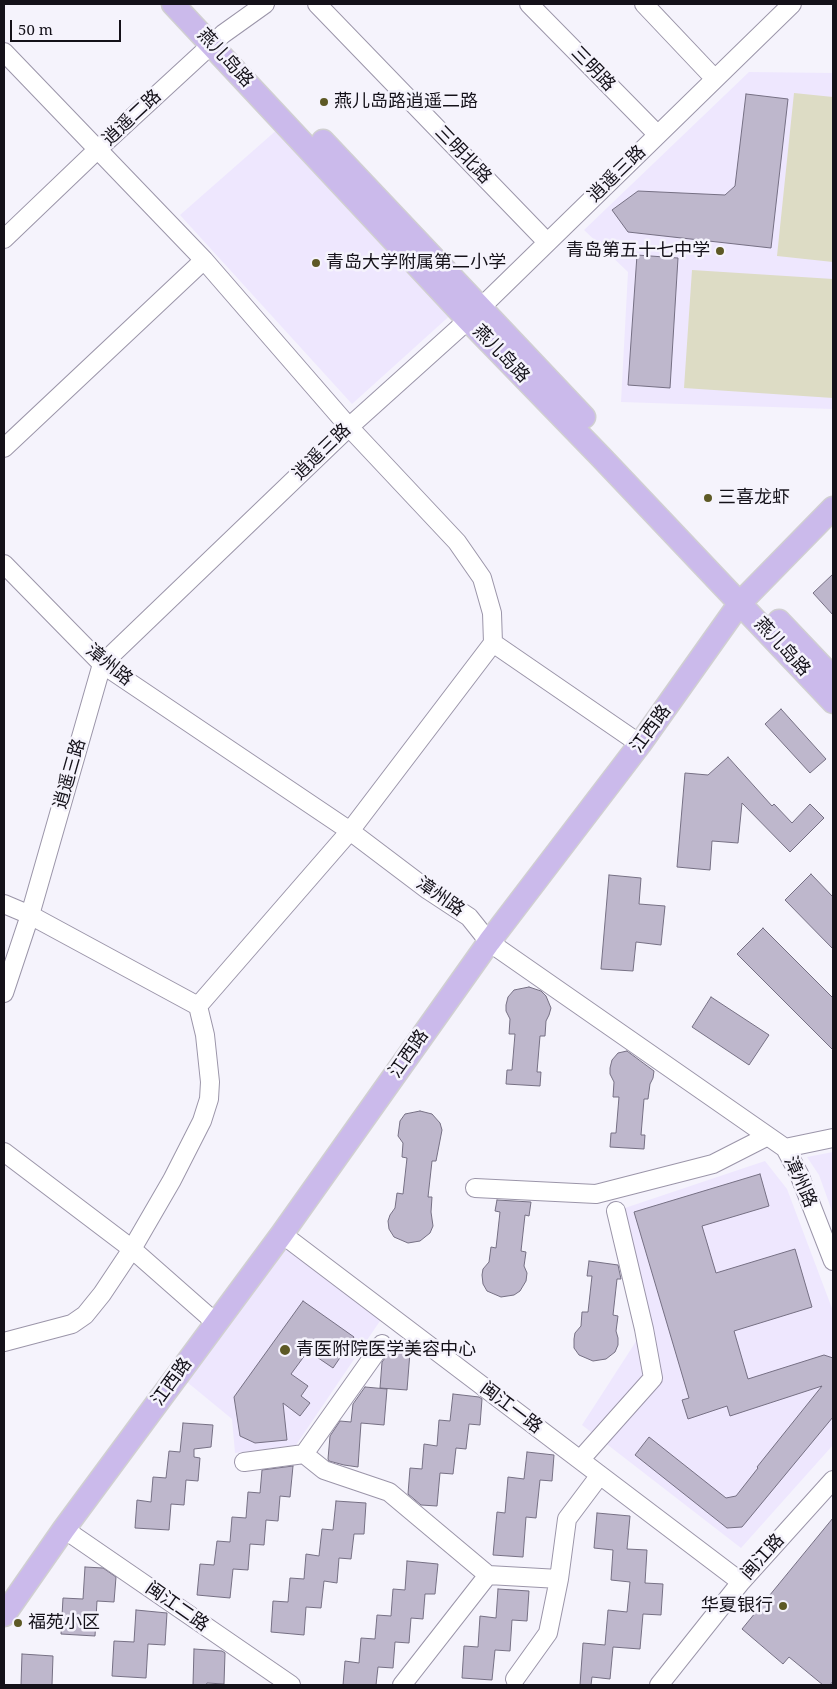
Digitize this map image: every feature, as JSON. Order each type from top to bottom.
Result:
[{"type":"main road","name":"燕儿岛路","points":[[173,4],[217,39],[474,314],[745,597],[833,678]]},
{"type":"main road","name":"燕儿岛路","points":[[193,4],[217,39]]},
{"type":"main road","name":"江西路","points":[[4,1615],[64,1529],[282,1234],[489,942],[640,744],[745,597],[833,508]]},
{"type":"main road","name":"燕儿岛路","points":[[745,597],[833,702]]},
{"type":"street","name":"逍遥二路","points":[[4,238],[217,39],[265,4]]},
{"type":"street","name":"三明北路","points":[[317,4],[547,242]]},
{"type":"street","name":"三明路","points":[[529,4],[658,134]]},
{"type":"street","points":[[644,4],[715,79]]},
{"type":"street","name":"逍遥三路","points":[[4,993],[30,916],[102,664],[348,427],[474,314],[792,4]]},
{"type":"street","points":[[4,52],[204,260],[348,427],[457,542],[482,578],[492,613],[493,643],[350,831],[198,1006]]},
{"type":"street","points":[[4,448],[204,260]]},
{"type":"street","name":"漳州路","points":[[4,564],[102,664],[350,831],[428,890],[469,917],[489,942],[785,1148],[800,1174],[833,1261]]},
{"type":"street","points":[[493,643],[640,744]]},
{"type":"street","points":[[4,904],[198,1006],[205,1034],[210,1082],[209,1098],[202,1122],[172,1180],[132,1249],[102,1294],[85,1315],[72,1324],[4,1342]]},
{"type":"street","points":[[475,1188],[596,1194],[713,1164],[768,1136]]},
{"type":"street","points":[[785,1148],[833,1138]]},
{"type":"street","points":[[4,1152],[132,1249],[216,1323]]},
{"type":"street","points":[[580,1460],[653,1378],[644,1329],[616,1211]]},
{"type":"street","name":"闽江一路","points":[[282,1234],[741,1582]]},
{"type":"street","points":[[304,1454],[382,1344]]},
{"type":"street","points":[[244,1462],[304,1454],[324,1470],[389,1492],[488,1574],[559,1579]]},
{"type":"street","points":[[515,1679],[548,1633],[559,1579],[567,1519],[600,1474]]},
{"type":"street","name":"闽江路","points":[[659,1685],[741,1582],[833,1480]]},
{"type":"street","name":"闽江二路","points":[[64,1529],[291,1685]]},
{"type":"street","points":[[402,1685],[488,1574]]},
{"type":"shaded area","name":"青岛第五十七中学","points":[[749,72],[833,73],[833,409],[621,402],[628,272],[584,230]]},
{"type":"shaded area","name":"青岛大学附属第二小学","points":[[279,128],[455,311],[352,404],[180,215]]},
{"type":"shaded area","points":[[833,1152],[833,1214],[819,1175],[807,1157]]},
{"type":"shaded area","points":[[765,1161],[787,1189],[833,1311],[833,1445],[741,1548],[582,1425],[644,1329],[616,1211]]},
{"type":"shaded area","name":"青医附院医学美容中心","points":[[284,1246],[382,1318],[296,1445],[235,1453],[232,1419],[187,1382]]},
{"type":"green space","points":[[794,93],[833,97],[833,262],[777,256]]},
{"type":"green space","points":[[692,270],[833,279],[833,398],[684,388]]},
{"type":"building","points":[[746,94],[788,99],[771,248],[628,232],[612,210],[638,191],[725,195],[735,186]]},
{"type":"building","points":[[637,255],[678,258],[670,388],[628,385]]},
{"type":"building","points":[[833,574],[833,615],[813,593]]},
{"type":"building","points":[[781,709],[826,759],[810,773],[765,724]]},
{"type":"building","points":[[728,757],[772,806],[774,804],[792,823],[810,804],[824,818],[790,852],[742,803],[738,843],[712,841],[710,870],[677,867],[685,773],[708,775]]},
{"type":"building","points":[[811,874],[833,897],[833,949],[785,900]]},
{"type":"building","points":[[609,875],[641,878],[639,904],[665,906],[661,945],[636,942],[633,971],[601,969]]},
{"type":"building","points":[[763,928],[833,998],[833,1050],[737,954]]},
{"type":"building","points":[[529,987],[541,991],[546,996],[551,1008],[546,1021],[545,1036],[540,1036],[537,1072],[541,1072],[540,1086],[506,1084],[507,1070],[512,1070],[515,1034],[509,1034],[510,1019],[506,1011],[506,1005],[508,997],[514,990]]},
{"type":"building","points":[[711,997],[769,1035],[749,1065],[692,1027]]},
{"type":"building","points":[[627,1051],[654,1071],[648,1099],[644,1099],[641,1135],[645,1135],[644,1149],[610,1147],[611,1133],[616,1133],[619,1097],[613,1097],[614,1082],[610,1074],[610,1068],[612,1060],[618,1053]]},
{"type":"building","points":[[420,1111],[432,1114],[440,1123],[442,1130],[436,1161],[432,1161],[428,1197],[432,1197],[431,1212],[433,1226],[430,1233],[420,1241],[408,1243],[394,1237],[389,1229],[388,1221],[395,1208],[397,1193],[403,1194],[407,1158],[402,1157],[403,1143],[398,1136],[400,1121],[405,1114]]},
{"type":"building","points":[[760,1174],[769,1206],[702,1226],[716,1273],[795,1249],[812,1307],[734,1331],[748,1379],[824,1355],[833,1358],[833,1417],[742,1527],[727,1528],[635,1455],[649,1437],[726,1498],[736,1496],[822,1386],[730,1416],[727,1406],[688,1419],[682,1400],[689,1398],[634,1212]]},
{"type":"building","points":[[497,1200],[531,1202],[529,1216],[525,1215],[521,1251],[526,1252],[524,1266],[527,1273],[526,1281],[520,1291],[514,1295],[501,1297],[487,1291],[483,1284],[482,1275],[483,1269],[489,1262],[491,1247],[496,1248],[500,1212],[495,1211]]},
{"type":"building","points":[[589,1261],[618,1265],[621,1279],[617,1279],[613,1315],[618,1316],[616,1331],[618,1345],[615,1352],[606,1359],[593,1361],[579,1355],[574,1348],[575,1333],[581,1326],[582,1312],[588,1312],[592,1276],[587,1276]]},
{"type":"building","points":[[303,1301],[354,1337],[333,1368],[308,1351],[291,1374],[308,1386],[301,1396],[310,1403],[300,1416],[283,1403],[287,1440],[255,1443],[240,1436],[234,1397]]},
{"type":"building","points":[[391,1350],[410,1352],[407,1390],[380,1388],[382,1362]]},
{"type":"building","points":[[365,1387],[387,1389],[384,1425],[361,1423],[358,1467],[329,1461],[330,1436],[340,1421],[351,1422],[353,1404]]},
{"type":"building","points":[[453,1394],[482,1399],[480,1425],[469,1424],[466,1449],[456,1448],[453,1474],[440,1473],[437,1506],[421,1505],[408,1494],[410,1468],[422,1469],[424,1444],[437,1446],[439,1420],[450,1421]]},
{"type":"building","points":[[183,1423],[213,1425],[211,1447],[194,1449],[194,1457],[200,1458],[198,1481],[186,1480],[184,1505],[171,1504],[169,1530],[135,1528],[137,1500],[151,1502],[153,1477],[166,1478],[169,1451],[180,1452]]},
{"type":"building","points":[[527,1452],[554,1455],[552,1481],[540,1480],[536,1518],[526,1517],[523,1557],[493,1555],[497,1512],[505,1513],[508,1477],[524,1479]]},
{"type":"building","points":[[293,1466],[290,1497],[280,1496],[278,1521],[266,1520],[264,1545],[250,1544],[248,1570],[233,1569],[230,1598],[197,1595],[200,1564],[214,1565],[217,1541],[230,1542],[232,1517],[246,1518],[248,1492],[260,1493],[262,1470]]},
{"type":"building","points":[[336,1501],[366,1503],[364,1534],[354,1534],[351,1559],[339,1558],[337,1583],[324,1581],[321,1608],[306,1607],[304,1635],[271,1632],[273,1601],[288,1602],[290,1578],[304,1579],[306,1554],[319,1556],[322,1529],[333,1530]]},
{"type":"building","points":[[597,1513],[630,1516],[627,1549],[647,1550],[645,1583],[663,1584],[661,1615],[643,1614],[640,1649],[613,1647],[610,1679],[592,1677],[591,1685],[580,1685],[583,1643],[605,1645],[608,1610],[627,1612],[630,1582],[611,1580],[613,1550],[594,1548]]},
{"type":"building","points":[[833,1518],[833,1681],[830,1685],[823,1685],[789,1657],[783,1664],[742,1629]]},
{"type":"building","points":[[407,1561],[438,1564],[435,1594],[425,1594],[423,1619],[411,1618],[409,1643],[395,1642],[393,1668],[378,1667],[376,1685],[343,1685],[345,1661],[359,1663],[361,1638],[375,1639],[377,1615],[391,1616],[393,1589],[405,1590]]},
{"type":"building","points":[[85,1567],[103,1568],[116,1577],[114,1602],[97,1601],[95,1636],[61,1634],[63,1598],[83,1599]]},
{"type":"building","points":[[498,1589],[529,1591],[527,1621],[512,1620],[510,1651],[495,1650],[492,1680],[462,1678],[464,1646],[478,1647],[480,1616],[496,1618]]},
{"type":"building","points":[[136,1610],[167,1613],[165,1645],[148,1644],[146,1678],[112,1676],[114,1641],[134,1642]]},
{"type":"building","points":[[194,1649],[222,1651],[225,1653],[224,1684],[207,1683],[206,1685],[193,1685]]},
{"type":"building","points":[[22,1654],[53,1656],[52,1685],[21,1685]]},
{"type":"place","name":"燕儿岛路逍遥二路","points":[[324,102]]},
{"type":"place","name":"青岛第五十七中学","points":[[720,251]]},
{"type":"place","name":"青岛大学附属第二小学","points":[[316,263]]},
{"type":"place","name":"三喜龙虾","points":[[708,498]]},
{"type":"place","name":"青医附院医学美容中心","points":[[285,1350]]},
{"type":"place","name":"华夏银行","points":[[783,1606]]},
{"type":"place","name":"福苑小区","points":[[18,1623]]}]
